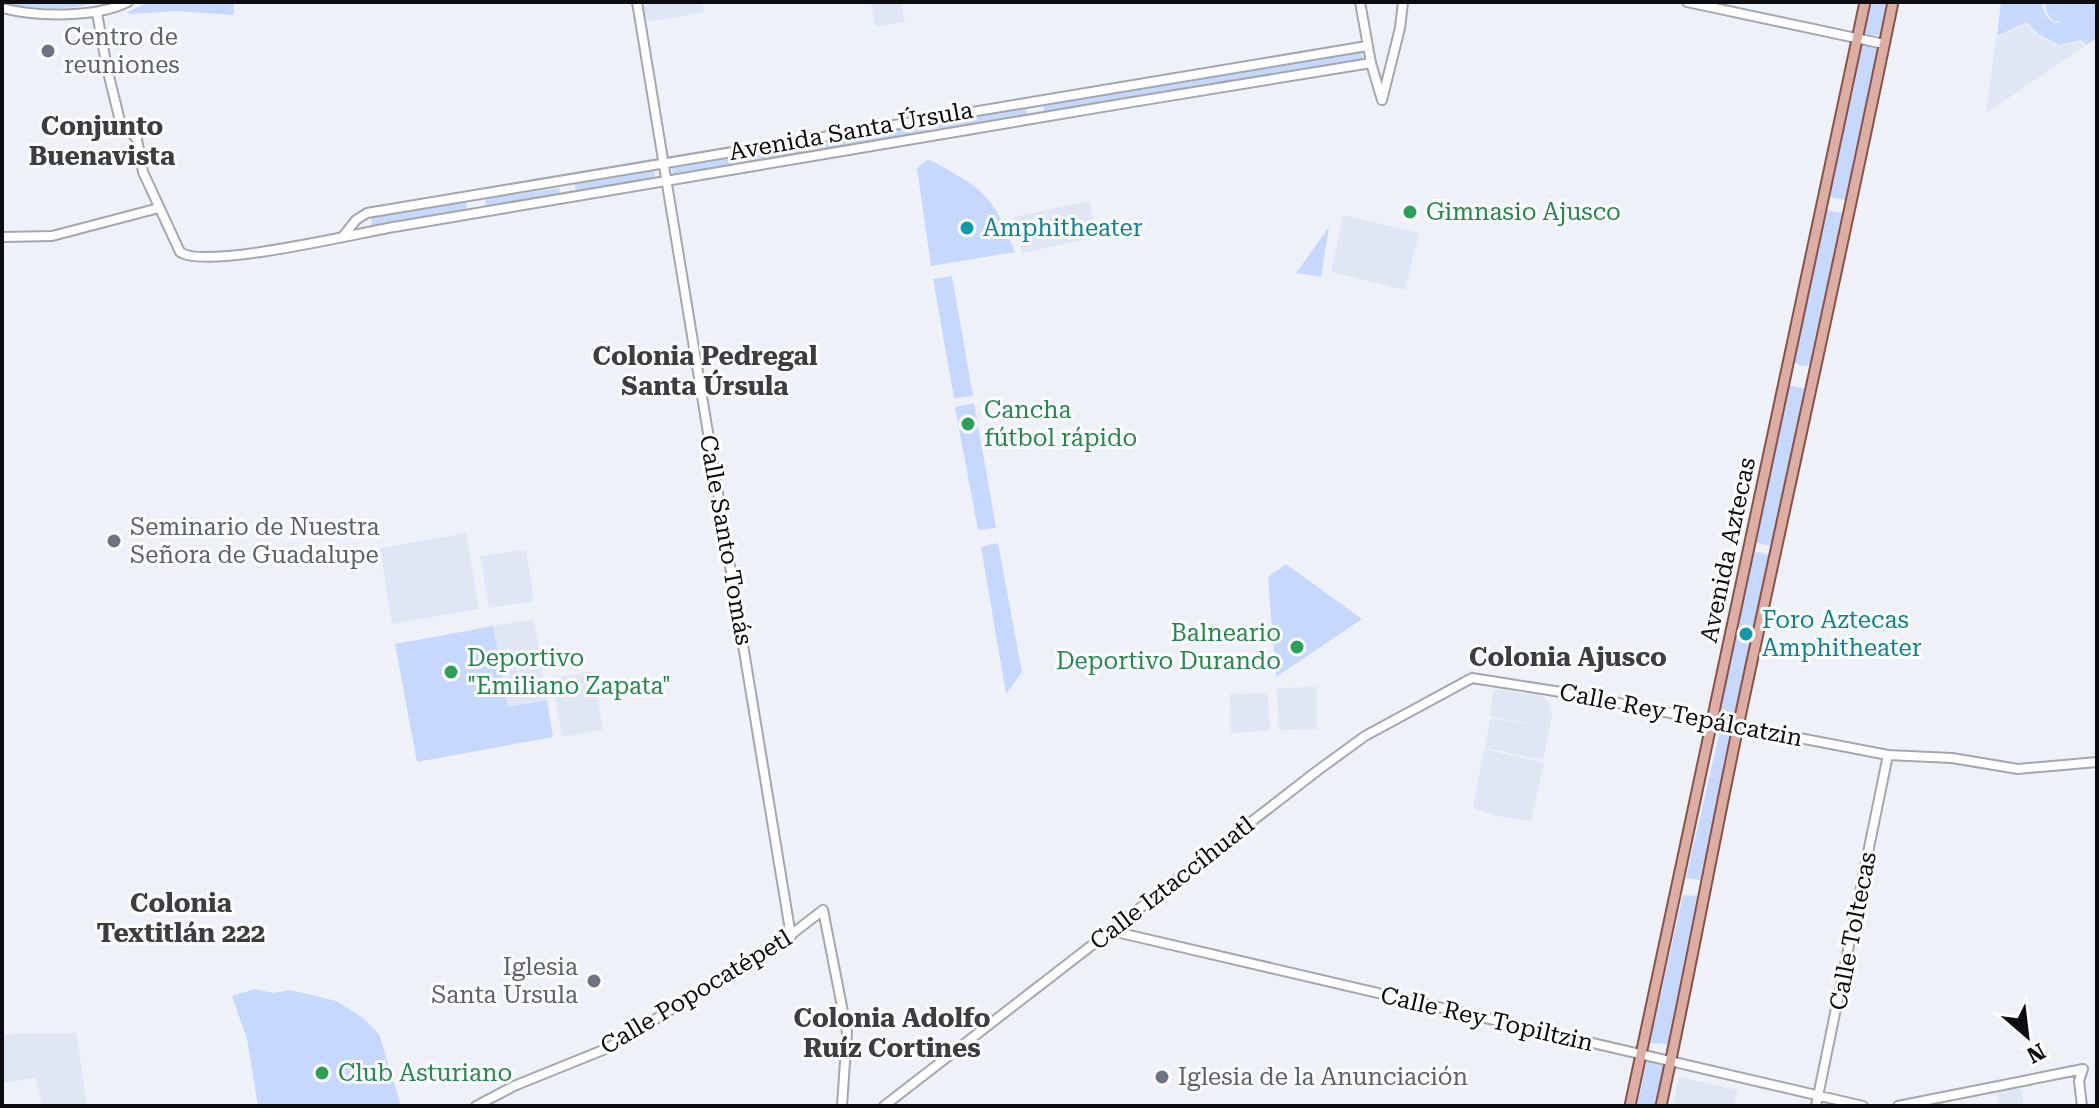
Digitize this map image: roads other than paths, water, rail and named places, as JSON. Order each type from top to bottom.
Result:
[{"type":"main road","name":"Avenida Aztecas","points":[[1630,1106],[1865,2]]},
{"type":"main road","name":"Avenida Aztecas","points":[[1661,1106],[1738,726],[1893,2]]},
{"type":"street","points":[[2,8],[28,12],[97,13],[128,2]]},
{"type":"street","name":"Calle Santo Tomás","points":[[637,2],[791,936]]},
{"type":"street","points":[[1360,2],[1367,46],[1382,100],[1400,28],[1403,2]]},
{"type":"street","points":[[1687,2],[1884,44]]},
{"type":"street","points":[[2,237],[52,236],[159,208],[143,172],[137,139],[120,121],[97,13]]},
{"type":"street","name":"Avenida Santa Úrsula","points":[[344,235],[356,220],[367,213],[1367,46]]},
{"type":"street","name":"Avenida Santa Úrsula","points":[[159,208],[180,252],[189,257],[275,250],[344,235],[666,180],[1371,63]]},
{"type":"street","name":"Calle Rey Tepálcatzin","points":[[1472,678],[1561,692],[1888,755],[1945,757],[2018,769],[2097,762]]},
{"type":"street","name":"Calle Iztaccíhuatl","points":[[884,1106],[1266,809],[1365,736],[1472,678]]},
{"type":"street","name":"Calle Toltecas","points":[[1816,1106],[1888,755]]},
{"type":"street","name":"Calle Popocatépetl","points":[[476,1106],[514,1086],[608,1048],[791,936],[823,910],[847,1032],[842,1106]]},
{"type":"street","name":"Calle Rey Topiltzin","points":[[1112,931],[1863,1106]]},
{"type":"street","points":[[1898,1106],[2083,1069],[2079,1081],[2082,1106]]},
{"type":"place","name":"Centro de reuniones","points":[[48,51]]},
{"type":"place","name":"Gimnasio Ajusco","points":[[1410,212]]},
{"type":"place","name":"Amphitheater","points":[[967,228]]},
{"type":"place","name":"Cancha fútbol rápido","points":[[968,424]]},
{"type":"place","name":"Seminario de Nuestra Señora de Guadalupe","points":[[114,541]]},
{"type":"place","name":"Foro Aztecas Amphitheater","points":[[1746,634]]},
{"type":"place","name":"Balneario Deportivo Durando","points":[[1297,647]]},
{"type":"place","name":"Deportivo \"Emiliano Zapata\"","points":[[451,672]]},
{"type":"place","name":"Iglesia Santa Ursula","points":[[594,981]]},
{"type":"place","name":"Club Asturiano","points":[[322,1073]]},
{"type":"place","name":"Iglesia de la Anunciación","points":[[1162,1077]]},
{"type":"district","name":"Conjunto Buenavista","points":[[102,141]]},
{"type":"district","name":"Colonia Pedregal Santa Úrsula","points":[[705,371]]},
{"type":"district","name":"Colonia Ajusco","points":[[1568,657]]},
{"type":"district","name":"Colonia Textitlán 222","points":[[181,918]]},
{"type":"district","name":"Colonia Adolfo Ruíz Cortines","points":[[892,1033]]}]
